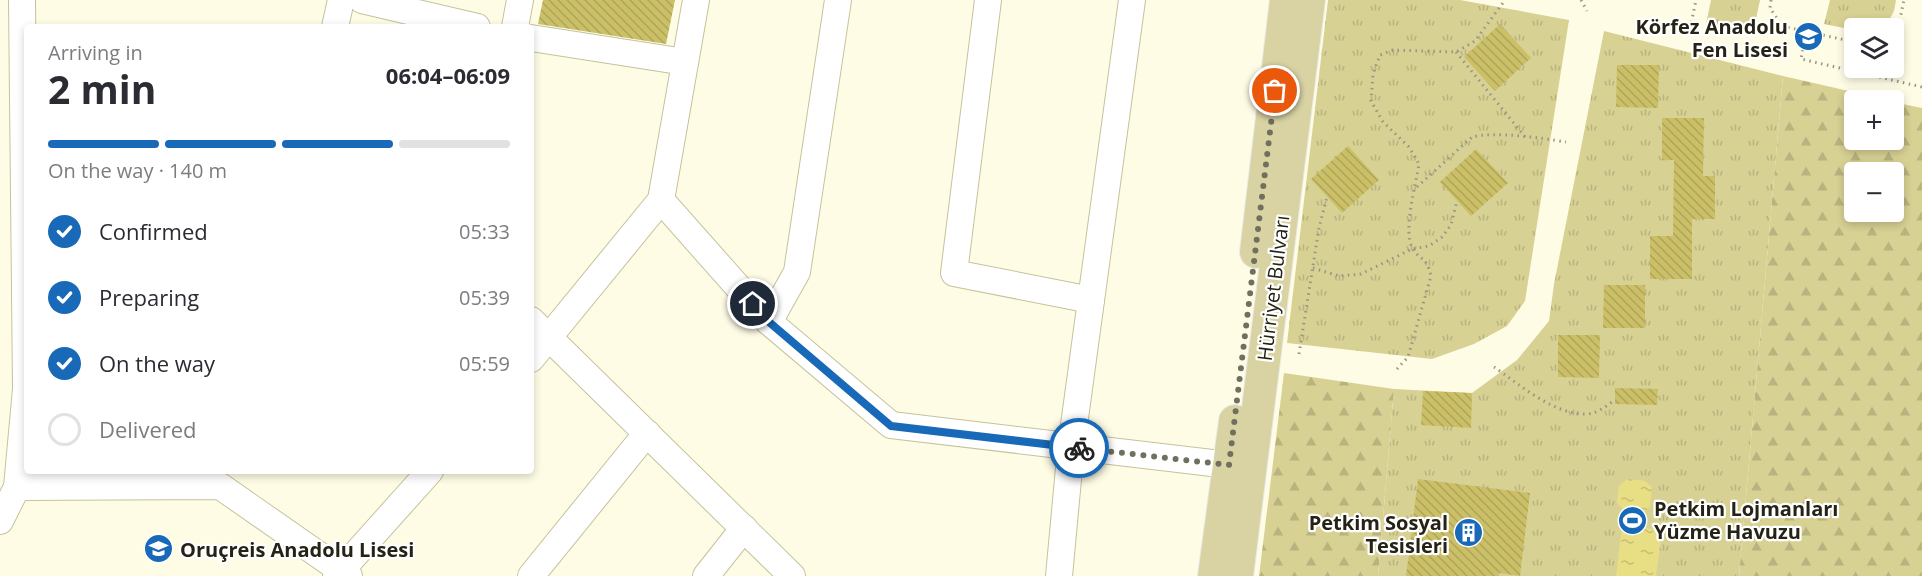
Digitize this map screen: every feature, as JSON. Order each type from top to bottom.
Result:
[{"type":"main road","name":"Hürriyet Bulvarı","points":[[1214,576],[1286,0]]},
{"type":"main road","name":"Hürriyet Bulvarı","points":[[1237,576],[1309,0]]},
{"type":"street","points":[[22,0],[17,115],[24,328]]},
{"type":"street","points":[[336,24],[341,0]]},
{"type":"street","points":[[362,0],[464,24]]},
{"type":"street","points":[[516,24],[520,0]]},
{"type":"street","points":[[534,356],[661,200],[696,0]]},
{"type":"street","points":[[769,322],[797,272],[838,0]]},
{"type":"street","points":[[988,0],[954,273],[1091,300]]},
{"type":"street","points":[[1059,576],[1071,447],[1132,0]]},
{"type":"street","points":[[534,38],[685,62]]},
{"type":"street","points":[[661,200],[769,322],[891,426],[1229,465]]},
{"type":"street","points":[[534,323],[792,576]]},
{"type":"street","points":[[0,521],[17,487],[24,411]]},
{"type":"street","points":[[531,576],[646,434]]},
{"type":"street","points":[[17,487],[226,479],[342,574],[427,474]]},
{"type":"street","points":[[706,576],[744,528]]},
{"type":"path","points":[[1397,369],[1408,357],[1431,276],[1428,263],[1412,249],[1408,232],[1419,164],[1409,147],[1383,122],[1371,101],[1373,74],[1380,55],[1393,50],[1456,52],[1475,41],[1505,0]]},
{"type":"path","points":[[1581,0],[1587,11]]},
{"type":"path","points":[[1689,34],[1696,0]]},
{"type":"path","points":[[1771,0],[1770,8],[1782,26],[1844,40]]},
{"type":"path","points":[[1899,18],[1904,0]]},
{"type":"path","points":[[1806,32],[1801,59],[1922,87]]},
{"type":"path","points":[[1456,52],[1480,78],[1526,138]]},
{"type":"path","points":[[1415,188],[1473,137],[1481,135],[1566,142]]},
{"type":"path","points":[[1299,354],[1319,228],[1328,197]]},
{"type":"path","points":[[1312,268],[1340,276],[1361,274],[1412,249],[1430,246],[1442,237],[1451,225],[1457,201]]},
{"type":"path","points":[[1494,367],[1549,404],[1573,412],[1586,414],[1601,410],[1615,400]]},
{"type":"green space","points":[[1328,0],[1460,0],[1569,20],[1525,301],[1507,326],[1474,344],[1432,359],[1287,343]]},
{"type":"green space","points":[[1711,0],[1760,0],[1753,34],[1706,24]]},
{"type":"green space","points":[[1830,0],[1896,0],[1890,18],[1844,18],[1844,28],[1824,24]]},
{"type":"green space","points":[[1604,31],[1783,76],[1739,576],[1378,576],[1394,389],[1472,393],[1517,360],[1549,321],[1554,284]]},
{"type":"green space","points":[[1783,76],[1844,90],[1844,150],[1904,150],[1904,104],[1922,108],[1922,576],[1739,576]]},
{"type":"green space","points":[[1284,373],[1394,389],[1378,576],[1259,576]]},
{"type":"water","name":"Petkim Lojmanları Yüzme Havuzu","points":[[1627,479],[1645,481],[1652,487],[1650,507],[1643,513],[1641,527],[1656,530],[1661,538],[1656,576],[1616,576],[1624,510],[1617,503],[1619,486]]},
{"type":"building","points":[[543,0],[675,0],[666,44],[538,24]]},
{"type":"building","points":[[1500,24],[1531,58],[1495,91],[1464,57]]},
{"type":"building","points":[[1617,65],[1659,65],[1658,108],[1616,107]]},
{"type":"building","points":[[1662,118],[1704,118],[1703,176],[1715,176],[1715,219],[1692,219],[1692,279],[1650,279],[1650,236],[1673,236],[1674,160],[1662,160]]},
{"type":"building","points":[[1348,146],[1379,180],[1342,213],[1311,179]]},
{"type":"building","points":[[1476,149],[1508,183],[1471,216],[1440,182]]},
{"type":"building","points":[[1604,285],[1645,285],[1645,328],[1603,328]]},
{"type":"building","points":[[1558,335],[1600,335],[1599,378],[1558,377]]},
{"type":"building","points":[[1615,388],[1658,389],[1657,405],[1615,404]]},
{"type":"building","points":[[1423,391],[1472,393],[1471,428],[1421,425]]},
{"type":"building","name":"Petkim Sosyal Tesisleri","points":[[1418,479],[1530,493],[1520,576],[1499,573],[1499,576],[1406,576]]},
{"type":"way so far","points":[[1079,448],[1229,465],[1275,91]]},
{"type":"place","name":"Körfez Anadolu Fen Lisesi","points":[[1809,37]]},
{"type":"place","name":"Petkim Lojmanları Yüzme Havuzu","points":[[1633,520]]},
{"type":"place","name":"Petkim Sosyal Tesisleri","points":[[1469,533]]},
{"type":"place","name":"Oruçreis Anadolu Lisesi","points":[[159,549]]},
{"type":"route","points":[[753,304],[769,322],[891,426],[1079,448]]}]
